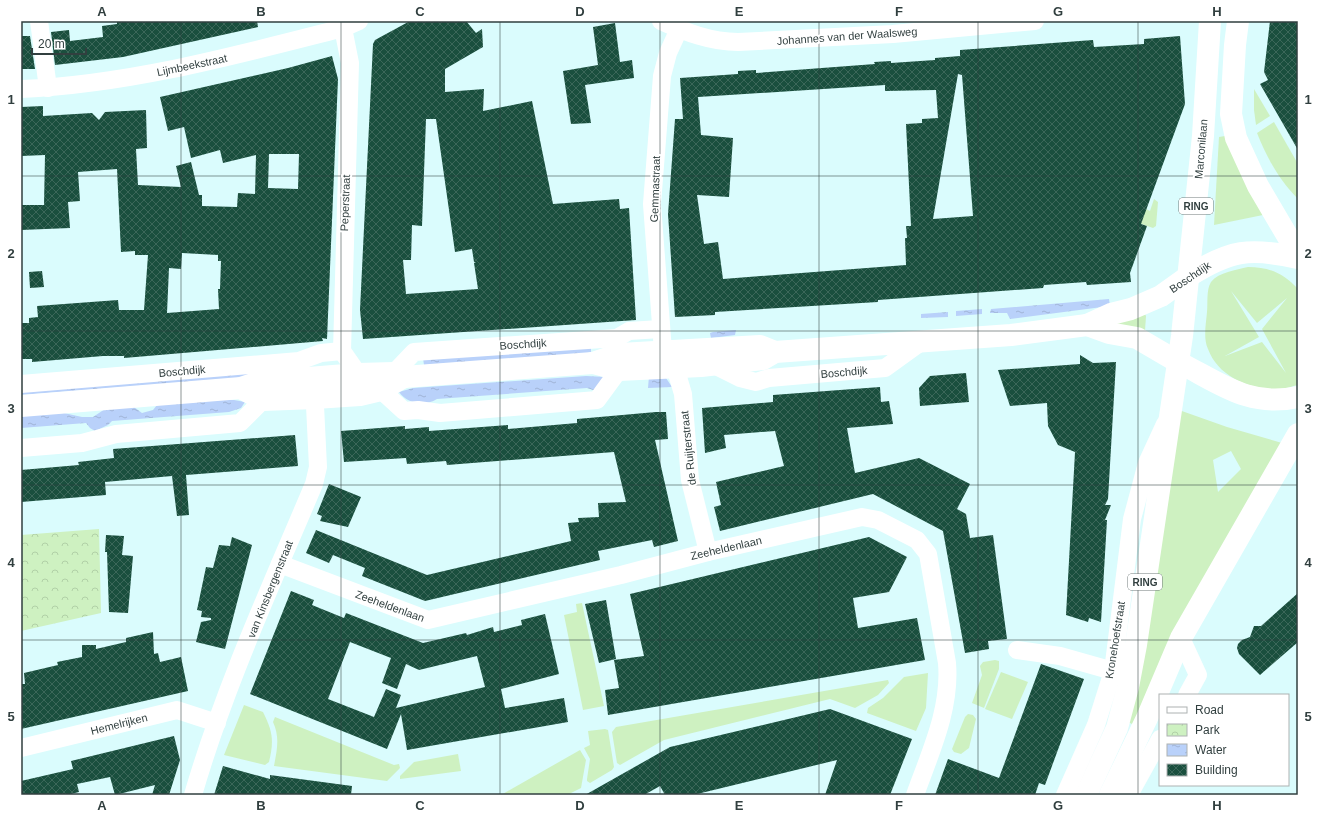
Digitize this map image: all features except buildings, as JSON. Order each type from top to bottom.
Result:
[{"type":"main road","name":"Marconilaan","points":[[1188,276],[1203,136],[1210,21]]},
{"type":"main road","points":[[1238,21],[1231,114],[1236,138],[1258,186],[1298,254]]},
{"type":"main road","name":"Boschdijk","points":[[593,363],[619,370],[669,359],[760,346],[775,352],[1012,335],[1087,324],[1111,314],[1131,309],[1161,296],[1210,262],[1232,254],[1271,252],[1298,258]]},
{"type":"main road","name":"RING","points":[[1178,362],[1188,276]]},
{"type":"main road","points":[[1087,324],[1108,333],[1137,338],[1178,362],[1246,396],[1264,400],[1298,397]]},
{"type":"main road","name":"Boschdijk","points":[[263,400],[314,388],[358,374],[399,375],[593,363],[620,354],[714,365],[763,359],[775,352]]},
{"type":"main road","name":"Kronehoefstraat","points":[[1086,795],[1117,728],[1128,687],[1178,362]]},
{"type":"main road","name":"Boschdijk","points":[[21,406],[241,388],[259,382],[360,395],[381,390],[399,375]]},
{"type":"main road","points":[[241,388],[263,400]]},
{"type":"main road","points":[[1110,795],[1138,739],[1181,638],[1298,434]]},
{"type":"street","points":[[39,21],[48,88]]},
{"type":"street","name":"Johannes van der Waalsweg","points":[[661,21],[679,29],[723,42],[738,42],[893,27],[1036,21]]},
{"type":"street","name":"Lijmbeekstraat","points":[[21,89],[48,88],[149,74],[221,59],[351,25]]},
{"type":"street","name":"Peperstraat","points":[[342,351],[351,25]]},
{"type":"street","name":"Gemmastraat","points":[[669,359],[660,329],[652,204],[662,76],[668,53],[679,29]]},
{"type":"street","name":"Boschdijk","points":[[399,375],[414,352],[617,338],[629,332],[660,329]]},
{"type":"street","name":"Boschdijk","points":[[714,365],[740,378],[756,382],[769,378],[885,368],[921,342]]},
{"type":"street","points":[[342,351],[358,374]]},
{"type":"street","name":"Boschdijk","points":[[21,384],[300,361],[321,353],[342,351]]},
{"type":"street","name":"de Ruijterstraat","points":[[669,359],[682,394],[690,480],[708,552]]},
{"type":"street","points":[[381,390],[404,411],[418,410],[440,413],[589,401],[597,400],[619,370]]},
{"type":"street","name":"van Kinsbergenstraat","points":[[194,795],[206,751],[280,564],[314,484],[318,467],[314,388]]},
{"type":"street","points":[[21,448],[82,443],[116,434],[240,423],[263,400]]},
{"type":"street","name":"Kronehoefstraat","points":[[1065,795],[1096,725],[1113,671],[1132,519],[1147,463],[1170,413]]},
{"type":"street","name":"Zeeheldenlaan","points":[[280,564],[428,620],[621,575],[708,552],[862,516],[878,520],[917,540],[928,554],[948,678],[942,719],[914,795]]},
{"type":"street","points":[[1181,638],[1198,675],[1188,694]]},
{"type":"street","points":[[1017,650],[1060,656],[1113,671]]},
{"type":"street","name":"Hemelrijken","points":[[21,748],[177,710],[217,723]]},
{"type":"street","points":[[1129,795],[1159,741]]},
{"type":"green space","points":[[1254,89],[1270,116],[1256,125],[1254,110]]},
{"type":"green space","points":[[1274,122],[1298,164],[1298,199],[1291,192],[1274,168],[1257,133]]},
{"type":"green space","points":[[1225,136],[1263,215],[1214,225],[1219,137]]},
{"type":"green space","points":[[1154,199],[1158,202],[1156,226],[1153,228],[1136,222],[1142,207],[1150,211]]},
{"type":"green space","points":[[1248,267],[1263,268],[1275,272],[1287,279],[1298,289],[1298,385],[1282,389],[1269,389],[1248,385],[1237,380],[1220,367],[1213,359],[1206,345],[1205,331],[1209,285],[1218,276]],"holes":[[[1231,291],[1257,323],[1287,298],[1262,329],[1286,373],[1262,342],[1225,356],[1259,337]]]},
{"type":"green space","points":[[1143,310],[1146,316],[1145,331],[1112,323]]},
{"type":"green space","points":[[1179,410],[1227,427],[1282,443],[1134,725],[1128,722]],"holes":[[[1231,451],[1241,469],[1218,492],[1213,460]]]},
{"type":"green space","points":[[99,529],[101,613],[21,631],[21,535]]},
{"type":"green space","points":[[582,603],[604,706],[583,710],[564,615],[577,612],[576,604]]},
{"type":"green space","points":[[995,660],[999,661],[999,669],[984,708],[972,703],[982,675],[980,666],[983,662]]},
{"type":"green space","points":[[1001,672],[1028,682],[1012,719],[985,709]]},
{"type":"green space","points":[[928,673],[926,708],[916,731],[867,713],[868,708],[883,698],[904,677]]},
{"type":"green space","points":[[888,680],[889,683],[878,695],[855,708],[830,699],[664,740],[620,765],[617,763],[612,732],[616,727]]},
{"type":"green space","points":[[244,705],[263,712],[269,725],[272,737],[272,748],[269,762],[265,765],[224,755]]},
{"type":"green space","points":[[968,714],[973,715],[976,719],[969,748],[961,754],[954,752],[952,749],[965,717]]},
{"type":"green space","points":[[275,717],[394,765],[399,764],[400,768],[387,781],[274,766],[277,744],[277,733],[273,722]]},
{"type":"green space","points":[[608,730],[614,767],[612,770],[590,783],[587,779],[590,759],[584,748],[590,745],[588,731]]},
{"type":"green space","points":[[580,750],[586,760],[581,788],[567,795],[501,795]]},
{"type":"green space","points":[[458,754],[461,771],[400,779],[400,776],[414,762]]},
{"type":"water","points":[[1109,299],[1110,306],[1010,319],[1007,313],[990,313],[991,309]]},
{"type":"water","points":[[982,309],[982,314],[956,316],[956,311]]},
{"type":"water","points":[[948,312],[948,317],[921,318],[921,314]]},
{"type":"water","points":[[736,330],[735,335],[711,338],[710,333],[713,332]]},
{"type":"water","points":[[591,346],[591,352],[583,354],[424,365],[423,358]]},
{"type":"water","points":[[275,368],[255,377],[21,395],[21,389]]},
{"type":"water","points":[[586,376],[606,377],[596,391],[587,388],[437,399],[427,403],[412,402],[399,392],[413,388]]},
{"type":"water","points":[[649,376],[666,378],[672,387],[648,388]]},
{"type":"water","points":[[220,400],[245,402],[241,408],[229,412],[112,421],[108,425],[95,431],[86,423],[21,428],[21,416],[64,413],[82,417],[93,417],[105,409],[134,407],[142,413],[153,410],[157,405]]}]
